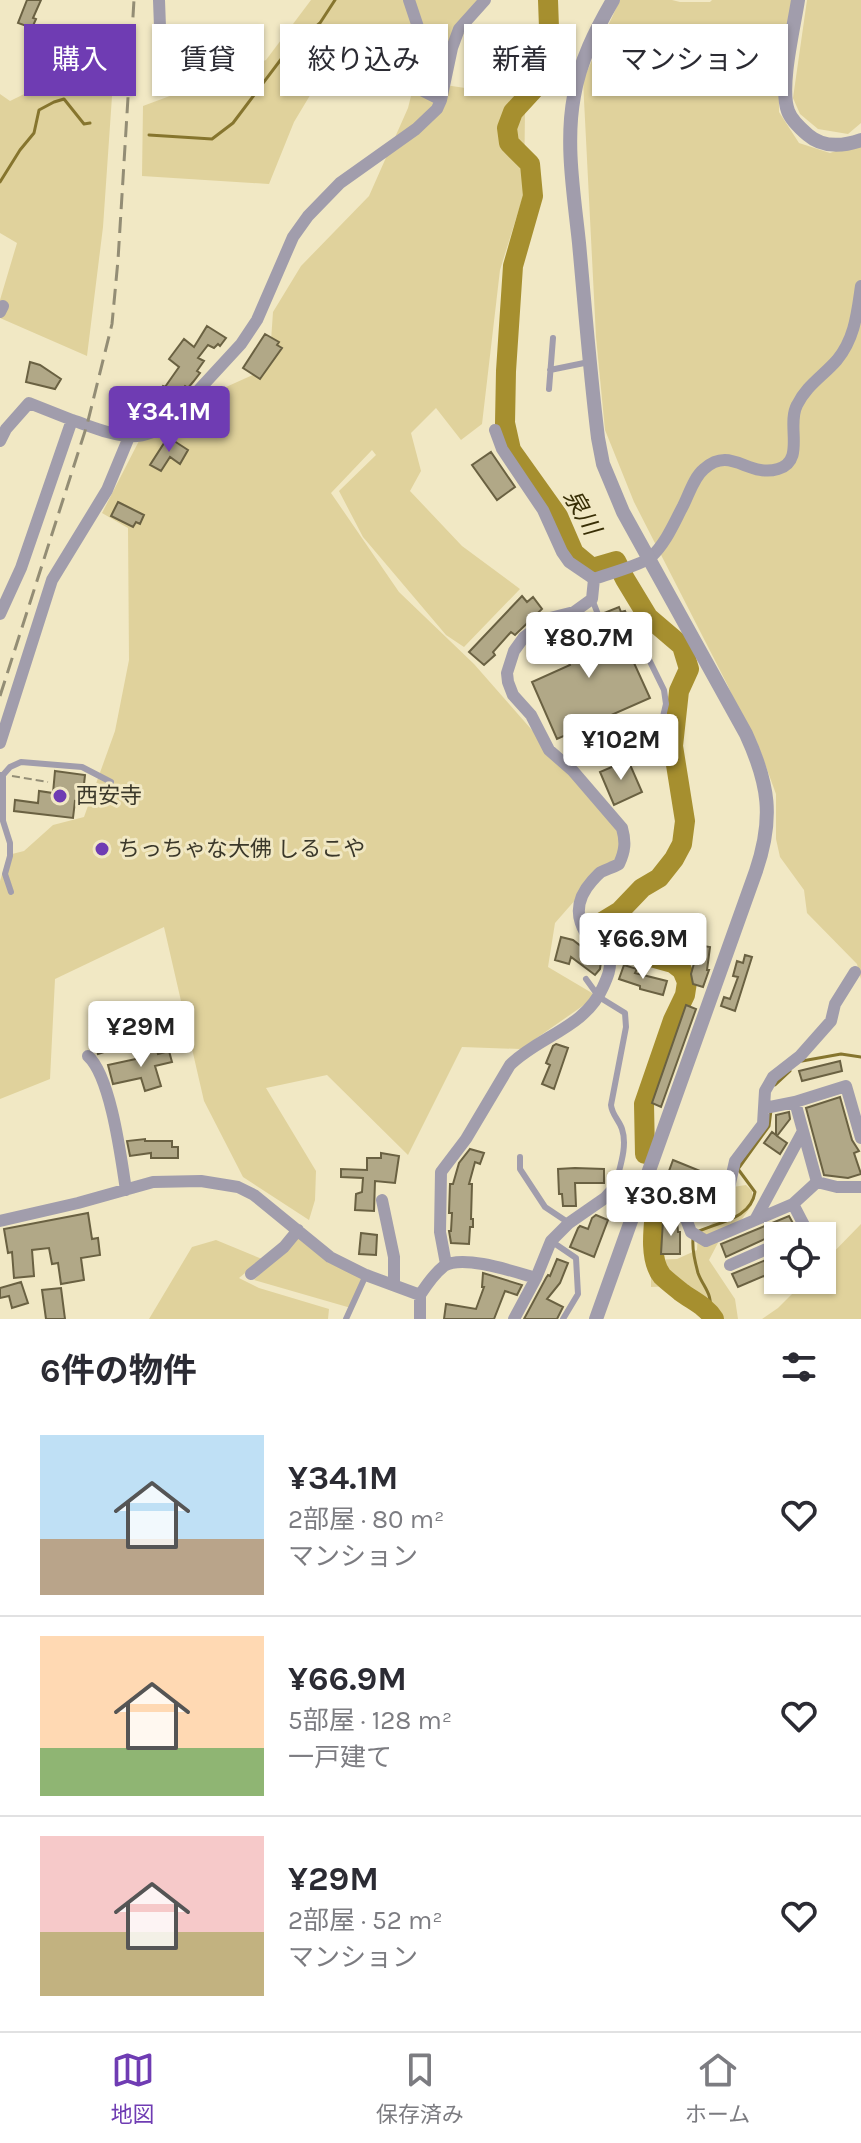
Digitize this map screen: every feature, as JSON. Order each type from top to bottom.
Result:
[{"type":"street","points":[[159,0],[160,24]]},
{"type":"street","points":[[409,0],[419,30],[418,86],[441,100]]},
{"type":"street","points":[[0,441],[6,429],[29,403],[129,437],[160,430],[241,344],[257,320],[293,237],[324,198],[437,109],[459,29],[485,0]]},
{"type":"street","points":[[596,1319],[644,1197],[756,871],[765,844],[767,817],[766,790],[760,764],[623,512],[603,464],[598,438],[574,195],[571,123],[581,64],[613,0]]},
{"type":"street","points":[[798,0],[784,98],[789,115],[811,138],[824,144],[849,144],[861,140]]},
{"type":"street","points":[[594,579],[649,559],[669,534],[701,471],[717,459],[729,459],[765,471],[780,469],[790,461],[794,450],[792,418],[795,408],[807,388],[837,360],[852,337],[861,286]]},
{"type":"street","points":[[0,614],[21,568],[72,420]]},
{"type":"street","points":[[495,430],[502,449],[543,510],[562,552],[569,562],[594,579]]},
{"type":"street","points":[[0,743],[52,580],[107,490],[129,437]]},
{"type":"street","points":[[446,1264],[440,1232],[441,1172],[474,1128],[510,1065],[528,1050],[569,1027],[589,1009],[599,997],[611,968],[610,957],[587,936],[580,921],[579,904],[583,891],[599,873],[619,864],[625,850],[622,828],[573,771],[549,750],[531,715],[513,695],[507,673],[514,651],[524,637],[550,618],[574,612],[592,599],[594,579]]},
{"type":"street","points":[[514,1319],[551,1241],[615,1187],[666,1201],[676,1209],[689,1212],[718,1200],[728,1192],[735,1161],[763,1124],[768,1107],[765,1091],[773,1077],[800,1056],[831,1021],[835,1004],[855,972]]},
{"type":"street","points":[[88,1056],[96,1063],[115,1121],[126,1190]]},
{"type":"street","points":[[768,1107],[846,1086],[861,1138]]},
{"type":"street","points":[[795,1102],[817,1182]]},
{"type":"street","points":[[755,1220],[803,1131]]},
{"type":"street","points":[[0,1221],[153,1182],[201,1181],[238,1187],[254,1195],[330,1257],[366,1275],[420,1295]]},
{"type":"street","points":[[683,1211],[695,1236],[710,1241],[793,1204],[817,1182]]},
{"type":"street","points":[[817,1182],[837,1187],[861,1187]]},
{"type":"street","points":[[382,1200],[394,1257],[394,1285]]},
{"type":"street","points":[[793,1204],[802,1222]]},
{"type":"street","points":[[251,1274],[284,1247],[298,1230]]},
{"type":"street","points":[[730,1265],[764,1250]]},
{"type":"street","points":[[420,1319],[420,1295],[430,1279],[446,1264],[472,1263],[536,1278]]},
{"type":"lane","points":[[549,389],[553,338]]},
{"type":"lane","points":[[550,370],[590,362]]},
{"type":"lane","points":[[592,599],[608,640],[635,631],[664,690],[666,704],[661,725],[661,760]]},
{"type":"lane","points":[[11,892],[5,874],[10,843],[3,821],[2,775],[21,762],[82,767],[111,782]]},
{"type":"lane","points":[[586,979],[599,997],[625,1013],[626,1027],[611,1105],[625,1144],[615,1187]]},
{"type":"lane","points":[[520,1157],[520,1169],[545,1207],[569,1223]]},
{"type":"lane","points":[[551,1241],[576,1258],[578,1294],[563,1319]]},
{"type":"lane","points":[[346,1319],[366,1275]]},
{"type":"path","points":[[2,775],[48,782]]},
{"type":"shaded area","points":[[311,0],[484,0],[458,32],[448,73],[448,24],[293,24]]},
{"type":"shaded area","points":[[620,0],[793,0],[788,28],[788,24],[609,24]]},
{"type":"shaded area","points":[[807,0],[861,0],[861,123],[848,134],[818,129],[800,114],[793,98]]},
{"type":"shaded area","points":[[280,41],[280,96],[310,96],[294,122],[269,184],[142,176],[143,106],[170,96],[264,96],[266,60]]},
{"type":"shaded area","points":[[592,61],[592,96],[779,96],[779,112],[799,143],[830,153],[861,142],[861,979],[857,964],[807,913],[804,890],[780,857],[776,839],[776,794],[757,742],[634,502],[605,430],[596,337],[583,80]]},
{"type":"shaded area","points":[[448,85],[464,88],[464,96],[525,96],[524,193],[500,270],[482,424],[461,440],[436,408],[411,433],[421,471],[410,491],[462,546],[520,589],[464,647],[446,635],[363,537],[339,491],[376,455],[372,450],[331,493],[399,592],[474,664],[624,835],[619,864],[583,891],[555,923],[548,967],[592,993],[594,998],[521,1049],[462,1047],[408,1155],[327,1075],[266,1088],[316,1171],[315,1200],[309,1220],[243,1177],[204,1101],[164,927],[55,979],[50,1079],[0,1099],[0,881],[8,855],[24,851],[53,825],[84,817],[115,731],[129,660],[128,528],[102,513],[141,437],[171,421],[206,396],[264,370],[271,341],[273,312],[301,266],[369,196],[411,96],[448,96]]},
{"type":"shaded area","points":[[0,94],[10,101],[24,94],[112,96],[103,227],[87,356],[0,318],[0,300],[17,243],[0,233]]},
{"type":"shaded area","points":[[746,1185],[752,1191],[752,1205],[740,1222],[720,1239],[709,1260],[735,1299],[738,1319],[718,1319],[718,1313],[674,1286],[651,1287],[651,1260],[677,1259],[697,1250],[698,1234],[718,1217],[733,1187]]},
{"type":"shaded area","points":[[861,1224],[861,1319],[762,1319],[792,1294],[836,1294],[836,1250]]},
{"type":"shaded area","points":[[295,1236],[364,1278],[351,1308],[254,1280]]},
{"type":"shaded area","points":[[216,1240],[262,1259],[239,1278],[259,1288],[329,1309],[328,1319],[149,1319],[192,1247]]},
{"type":"building","points":[[27,0],[41,0],[33,18],[36,19],[34,24],[18,23]]},
{"type":"building","points":[[207,326],[226,338],[220,346],[218,344],[214,348],[208,345],[198,358],[204,361],[197,371],[200,373],[156,416],[143,405],[152,394],[155,396],[165,387],[179,367],[169,359],[184,339],[194,347]]},
{"type":"building","points":[[265,334],[279,342],[277,345],[282,348],[260,379],[243,368]]},
{"type":"building","points":[[30,362],[61,379],[55,389],[26,382]]},
{"type":"building","points":[[168,437],[188,450],[180,464],[170,457],[161,471],[150,465]]},
{"type":"building","points":[[491,452],[515,487],[497,500],[472,465]]},
{"type":"building","points":[[118,502],[144,515],[140,524],[136,522],[133,527],[111,516]]},
{"type":"building","points":[[522,596],[527,602],[533,597],[542,609],[515,635],[511,632],[484,665],[469,652]]},
{"type":"building","points":[[619,607],[621,612],[625,611],[630,622],[612,632],[604,613]]},
{"type":"building","points":[[591,614],[605,645],[624,641],[650,698],[557,739],[532,682],[570,665],[555,629]]},
{"type":"building","points":[[628,760],[642,792],[614,805],[600,772]]},
{"type":"building","name":"西安寺","points":[[55,771],[85,775],[82,802],[75,801],[73,818],[14,811],[15,800],[38,803],[39,791],[53,793]]},
{"type":"building","points":[[561,937],[573,940],[601,962],[595,975],[571,957],[569,964],[555,960]]},
{"type":"building","points":[[691,944],[710,947],[709,970],[703,987],[693,984],[691,974],[695,960],[689,960]]},
{"type":"building","points":[[745,955],[752,957],[735,1011],[721,1006],[724,997],[730,999],[738,977],[733,976],[737,961],[743,963]]},
{"type":"building","points":[[624,965],[637,969],[635,973],[667,981],[663,995],[619,979]]},
{"type":"building","points":[[686,1005],[696,1009],[661,1107],[652,1103]]},
{"type":"building","points":[[102,1022],[110,1050],[98,1054],[90,1026]]},
{"type":"building","points":[[556,1044],[568,1048],[554,1089],[542,1084],[550,1065],[546,1063]]},
{"type":"building","points":[[156,1047],[158,1054],[169,1051],[172,1062],[155,1066],[161,1086],[145,1091],[141,1078],[113,1084],[108,1065],[145,1057],[143,1051]]},
{"type":"building","points":[[840,1061],[842,1071],[802,1081],[799,1071]]},
{"type":"building","points":[[840,1097],[852,1140],[859,1151],[854,1153],[861,1174],[848,1178],[824,1175],[806,1108]]},
{"type":"building","points":[[789,1112],[790,1119],[777,1136],[787,1143],[780,1154],[764,1143],[772,1132],[776,1135],[776,1115]]},
{"type":"building","points":[[127,1141],[172,1141],[172,1147],[178,1147],[178,1158],[151,1158],[151,1153],[130,1156]]},
{"type":"building","points":[[470,1149],[484,1153],[480,1164],[475,1162],[469,1184],[472,1184],[473,1227],[470,1227],[469,1244],[451,1243],[450,1184],[453,1184],[459,1163]]},
{"type":"building","points":[[381,1153],[399,1156],[395,1183],[375,1181],[374,1211],[355,1210],[356,1194],[362,1192],[363,1178],[341,1177],[341,1169],[367,1170],[367,1158],[381,1158]]},
{"type":"building","points":[[673,1160],[715,1177],[710,1189],[669,1171]]},
{"type":"building","points":[[558,1169],[604,1169],[604,1183],[575,1183],[576,1206],[563,1206]]},
{"type":"building","points":[[88,1213],[92,1239],[98,1238],[100,1255],[81,1258],[84,1280],[61,1284],[58,1263],[52,1264],[49,1248],[32,1250],[34,1276],[14,1278],[12,1252],[8,1253],[4,1229]]},
{"type":"building","points":[[596,1215],[608,1220],[594,1257],[570,1247],[578,1228],[588,1229]]},
{"type":"building","points":[[789,1216],[792,1222],[774,1222]]},
{"type":"building","points":[[663,1220],[677,1220],[680,1254],[661,1254]]},
{"type":"building","points":[[764,1226],[764,1239],[726,1257],[721,1244]]},
{"type":"building","points":[[361,1233],[377,1235],[376,1255],[359,1254]]},
{"type":"building","points":[[557,1259],[568,1263],[560,1283],[547,1299],[563,1307],[557,1319],[524,1319],[550,1276]]},
{"type":"building","points":[[764,1261],[764,1276],[738,1287],[732,1274]]},
{"type":"building","points":[[483,1273],[522,1285],[517,1295],[505,1291],[494,1319],[444,1319],[446,1304],[476,1309],[484,1287]]},
{"type":"building","points":[[21,1282],[28,1303],[12,1308],[9,1296],[0,1298],[0,1288]]},
{"type":"building","points":[[61,1288],[65,1319],[46,1319],[42,1290]]},
{"type":"waterway","points":[[149,135],[212,139],[233,123],[288,50],[320,23],[335,0]]},
{"type":"waterway","name":"泉川","points":[[548,0],[550,56],[546,76],[513,112],[507,128],[509,143],[530,164],[533,196],[513,266],[505,423],[511,450],[558,516],[574,553],[592,568],[616,561],[648,617],[682,646],[689,669],[679,691],[673,746],[685,821],[682,844],[659,878],[642,888],[620,911],[597,925],[597,934],[623,954],[644,955],[673,963],[682,970],[687,982],[685,995],[673,1020],[644,1104],[645,1154]]},
{"type":"waterway","points":[[0,182],[34,133],[39,110],[64,99],[84,124],[90,123]]},
{"type":"waterway","points":[[802,1061],[841,1054],[861,1057]]},
{"type":"waterway","points":[[775,1085],[790,1071]]},
{"type":"waterway","points":[[697,1232],[740,1214],[752,1201],[755,1192],[738,1169],[769,1126],[771,1110]]},
{"type":"waterway","name":"泉川","points":[[657,1190],[653,1246],[657,1268],[664,1278],[714,1319]]},
{"type":"waterway","points":[[693,1239],[698,1273],[710,1300],[709,1311]]},
{"type":"railway","points":[[0,696],[87,425],[112,324],[134,0]]},
{"type":"place","name":"西安寺","points":[[60,796]]},
{"type":"place","name":"ちっちゃな大佛 しるこや","points":[[102,849]]}]
